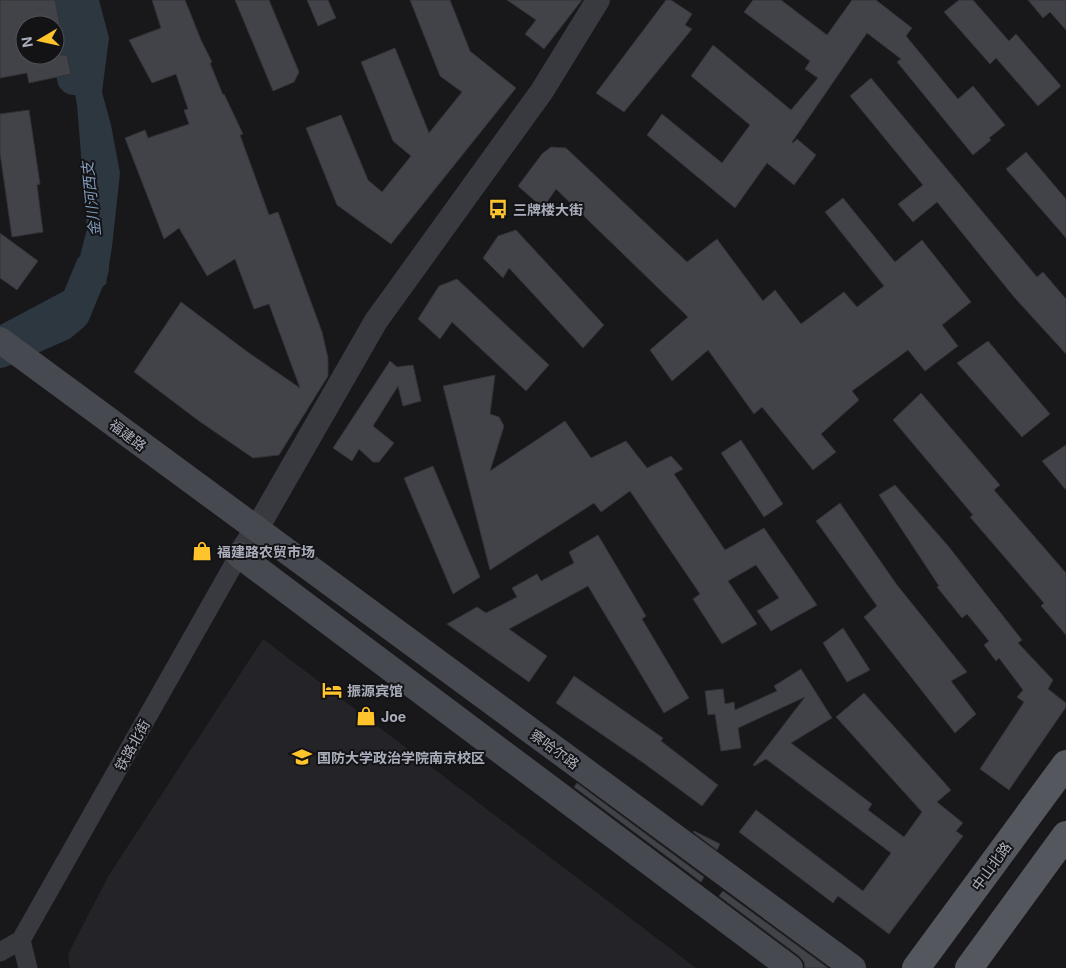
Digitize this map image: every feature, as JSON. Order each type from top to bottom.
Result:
[{"type":"main road","name":"福建路","points":[[0,340],[256,530]]},
{"type":"main road","name":"察哈尔路","points":[[256,530],[853,968]]},
{"type":"main road","points":[[239,555],[790,968]]},
{"type":"main road","name":"中山北路","points":[[916,968],[1066,764]]},
{"type":"main road","points":[[970,968],[1066,835]]},
{"type":"street","points":[[256,530],[376,321],[542,91],[598,0]]},
{"type":"street","name":"铁路北街","points":[[21,940],[239,555],[256,530]]},
{"type":"street","points":[[0,952],[21,940],[28,968]]},
{"type":"shaded area","name":"国防大学政治学院南京校区","points":[[263,639],[696,968],[70,968],[68,954],[109,875]]},
{"type":"water","points":[[59,0],[99,0],[109,38],[102,92],[111,125],[120,173],[106,284],[55,325],[0,349],[0,325],[64,291],[79,268],[87,229],[77,105],[65,35],[65,15],[62,15]]},
{"type":"building","points":[[0,0],[55,0],[58,15],[15,15],[15,65],[65,65],[65,55],[67,55],[71,74],[29,83],[27,73],[0,78]]},
{"type":"building","points":[[152,0],[185,0],[212,62],[210,63],[223,95],[243,134],[240,135],[269,215],[278,212],[322,332],[328,358],[328,376],[279,455],[253,458],[199,421],[134,372],[181,302],[249,353],[300,388],[269,304],[254,309],[235,259],[207,276],[179,228],[164,239],[125,138],[145,130],[148,138],[189,124],[184,110],[188,109],[176,74],[152,83],[129,40],[161,28]]},
{"type":"building","points":[[235,0],[269,0],[299,72],[294,82],[273,91]]},
{"type":"building","points":[[307,0],[328,0],[336,18],[318,26]]},
{"type":"building","points":[[410,0],[450,0],[470,51],[516,88],[391,244],[337,205],[306,128],[341,115],[368,180],[382,192],[411,156],[393,141],[361,62],[395,48],[429,133],[462,92],[440,76]]},
{"type":"building","points":[[507,0],[582,0],[544,49],[525,34],[536,20]]},
{"type":"building","points":[[666,0],[671,0],[692,14],[685,25],[692,29],[624,112],[596,93]]},
{"type":"building","points":[[753,0],[781,0],[827,35],[852,0],[876,0],[912,28],[906,36],[958,99],[973,86],[1005,125],[973,155],[897,62],[901,59],[867,33],[792,142],[797,139],[816,155],[794,185],[767,163],[735,208],[647,135],[662,114],[722,163],[750,125],[691,76],[713,45],[791,110],[818,78],[805,69],[810,61],[744,12]]},
{"type":"building","points":[[959,0],[973,0],[1009,41],[1016,34],[1061,86],[1038,106],[996,58],[990,64],[944,12]]},
{"type":"building","points":[[1028,0],[1066,0],[1066,30],[1050,12],[1043,18]]},
{"type":"building","points":[[871,78],[1037,277],[1043,272],[1066,299],[1066,354],[1014,297],[937,202],[913,222],[898,204],[923,185],[850,96]]},
{"type":"building","points":[[29,110],[40,184],[37,185],[43,232],[12,237],[0,153],[0,114]]},
{"type":"building","points":[[551,147],[566,148],[687,262],[717,239],[763,301],[775,290],[801,324],[844,292],[857,307],[884,286],[825,212],[843,198],[895,262],[922,240],[971,302],[942,325],[958,346],[925,371],[908,350],[852,391],[859,400],[821,434],[836,452],[813,470],[762,407],[754,414],[708,350],[672,381],[650,350],[688,317],[556,189],[543,208],[518,186],[542,154]]},
{"type":"building","points":[[1026,152],[1066,199],[1066,238],[1006,169]]},
{"type":"building","points":[[516,230],[604,325],[583,348],[509,268],[503,278],[483,258],[498,236]]},
{"type":"building","points":[[0,233],[38,261],[17,290],[0,278]]},
{"type":"building","points":[[457,279],[549,365],[526,391],[452,322],[440,339],[418,319],[439,286]]},
{"type":"building","points":[[988,341],[1050,414],[1022,437],[957,363]]},
{"type":"building","points":[[390,361],[397,367],[413,365],[421,401],[403,406],[398,386],[373,426],[394,443],[379,462],[373,462],[359,449],[352,461],[333,448]]},
{"type":"building","points":[[495,375],[490,414],[499,417],[504,426],[490,471],[565,421],[591,458],[626,441],[647,468],[671,456],[683,469],[674,474],[725,550],[764,528],[817,605],[771,631],[757,611],[779,598],[756,565],[728,581],[757,624],[722,644],[693,599],[700,594],[630,491],[601,512],[594,503],[490,570],[443,386]]},
{"type":"building","points":[[921,393],[1000,485],[994,490],[1066,573],[1066,635],[1041,606],[1044,603],[970,517],[973,515],[893,420]]},
{"type":"building","points":[[741,440],[783,504],[764,517],[721,453]]},
{"type":"building","points":[[1066,445],[1066,490],[1042,461]]},
{"type":"building","points":[[433,466],[480,577],[453,594],[404,478]]},
{"type":"building","points":[[895,485],[949,547],[1022,640],[1018,643],[1053,680],[1048,689],[1066,703],[1066,707],[1009,790],[980,769],[1024,702],[1017,697],[1023,690],[999,658],[996,661],[984,645],[989,641],[967,614],[962,618],[937,587],[939,586],[879,495]]},
{"type":"building","points":[[840,503],[897,585],[967,672],[951,681],[976,714],[955,733],[864,617],[877,606],[816,521]]},
{"type":"building","points":[[598,535],[646,616],[642,619],[689,698],[664,713],[588,586],[509,629],[547,656],[529,682],[447,624],[477,607],[486,613],[517,597],[512,588],[537,574],[541,581],[574,563],[569,552]]},
{"type":"building","points":[[843,628],[870,670],[847,682],[823,643]]},
{"type":"building","points":[[801,669],[832,718],[791,743],[872,804],[868,810],[904,837],[922,812],[836,717],[864,693],[951,790],[937,802],[963,823],[956,831],[963,836],[889,934],[838,896],[833,903],[739,832],[756,810],[863,891],[891,853],[766,759],[753,765],[805,697],[738,728],[741,748],[721,751],[715,714],[708,715],[705,691],[723,689],[725,704],[734,702],[735,710],[777,691],[774,686]]},
{"type":"building","points":[[574,676],[663,738],[661,741],[718,785],[702,806],[556,703]]},
{"type":"building","points":[[577,783],[704,877],[701,882],[574,787]]},
{"type":"building","points":[[693,832],[720,844],[717,850]]},
{"type":"building","points":[[723,891],[828,968],[805,968],[804,962],[799,956],[719,896]]},
{"type":"waterway","name":"金川河西支","points":[[58,0],[74,78]]},
{"type":"waterway","name":"金川河西支","points":[[0,351],[61,324],[73,314],[92,268]]},
{"type":"place","name":"三牌楼大街","points":[[498,209]]},
{"type":"place","name":"福建路农贸市场","points":[[202,551]]},
{"type":"place","name":"振源宾馆","points":[[332,690]]},
{"type":"place","name":"Joe","points":[[366,716]]},
{"type":"place","name":"国防大学政治学院南京校区","points":[[302,757]]}]
